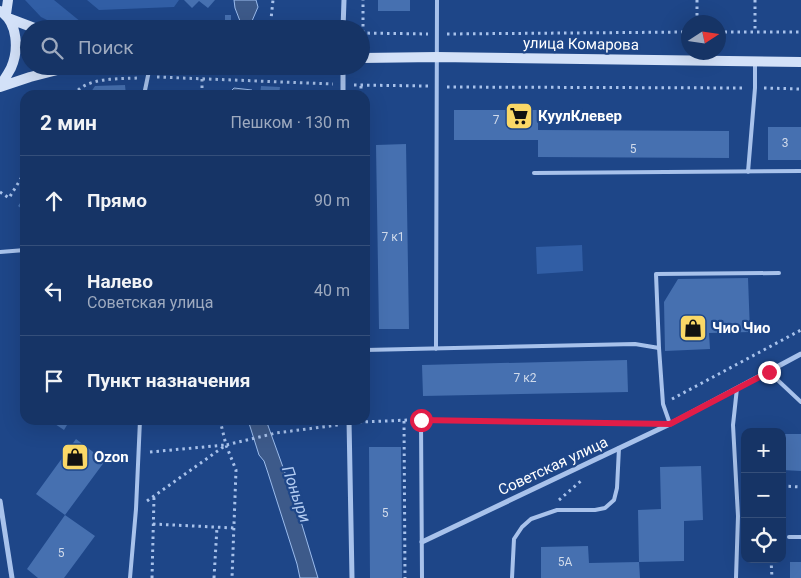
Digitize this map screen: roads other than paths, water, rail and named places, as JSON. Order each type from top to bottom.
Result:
[{"type":"main road","points":[[0,86],[11,69],[16,51],[15,33],[5,14],[8,0]]},
{"type":"main road","points":[[5,14],[20,21]]},
{"type":"main road","name":"улица Комарова","points":[[370,58],[437,57],[801,62]]},
{"type":"main road","points":[[0,86],[38,75]]},
{"type":"street","points":[[343,20],[344,0]]},
{"type":"street","points":[[342,75],[343,90]]},
{"type":"street","name":"Советская улица","points":[[422,542],[670,424],[801,354]]},
{"type":"street","points":[[349,425],[352,578]]},
{"type":"street","points":[[0,501],[12,578]]},
{"type":"lane","points":[[436,349],[437,0]]},
{"type":"lane","points":[[748,172],[755,88],[755,62]]},
{"type":"lane","points":[[145,90],[148,75]]},
{"type":"lane","points":[[534,173],[801,171]]},
{"type":"lane","points":[[0,252],[20,250]]},
{"type":"lane","points":[[670,424],[663,404],[656,274],[779,273]]},
{"type":"lane","points":[[370,350],[635,344],[659,348]]},
{"type":"lane","points":[[769,372],[801,402]]},
{"type":"lane","points":[[736,578],[738,516],[733,426],[738,388]]},
{"type":"lane","points":[[421,420],[422,578]]},
{"type":"lane","points":[[130,578],[136,509],[140,425]]},
{"type":"lane","points":[[512,578],[514,539],[522,527],[531,519],[557,510],[595,510],[606,508],[614,500],[617,488],[619,448]]},
{"type":"lane","points":[[789,537],[801,538]]},
{"type":"place","name":"КуулКлевер","points":[[519,116]]},
{"type":"place","name":"Чио Чио","points":[[693,328]]},
{"type":"place","name":"Ozon","points":[[75,457]]},
{"type":"water label","name":"Поныри","points":[[297,494]]}]
